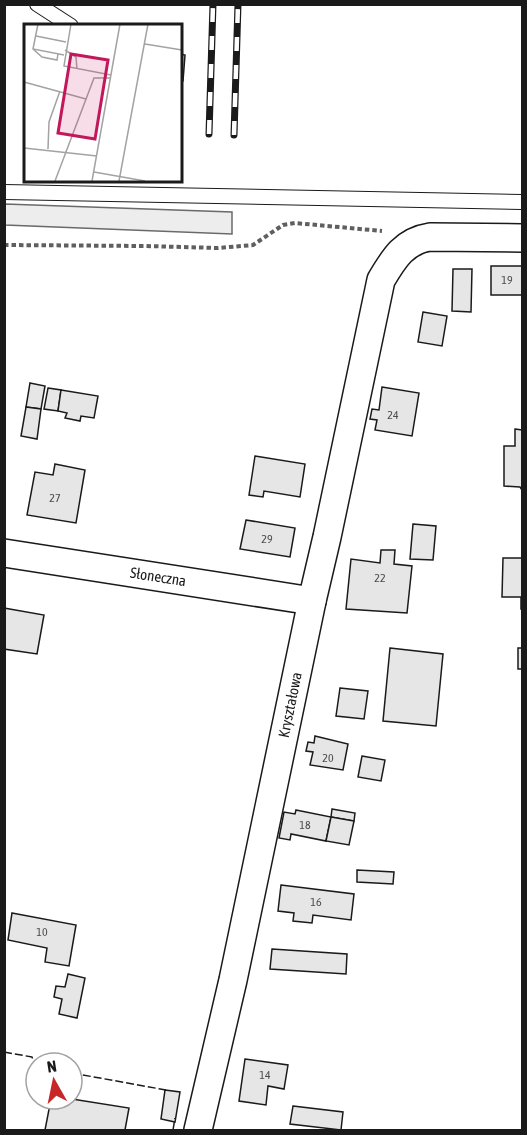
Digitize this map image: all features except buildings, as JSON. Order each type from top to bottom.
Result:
[{"type":"street","name":"Kryształowa","points":[[198,1131],[233,980],[381,280],[399,251],[420,238],[522,238]]},
{"type":"street","name":"Słoneczna","points":[[4,553],[312,601]]},
{"type":"lane","points":[[38,4],[68,24]]},
{"type":"lane","points":[[116,182],[116,195]]},
{"type":"lane","points":[[4,192],[522,202]]},
{"type":"path","points":[[4,245],[218,248],[253,245],[284,225],[295,223],[384,231]]},
{"type":"shaded area","points":[[5,204],[232,212],[232,234],[5,225]]},
{"type":"railway","points":[[209,134],[213,4]]},
{"type":"railway","points":[[234,135],[238,4]]},
{"type":"fence","points":[[4,1052],[24,1056]]},
{"type":"fence","points":[[84,1075],[166,1090]]},
{"type":"fence","points":[[173,1130],[175,1118]]}]
